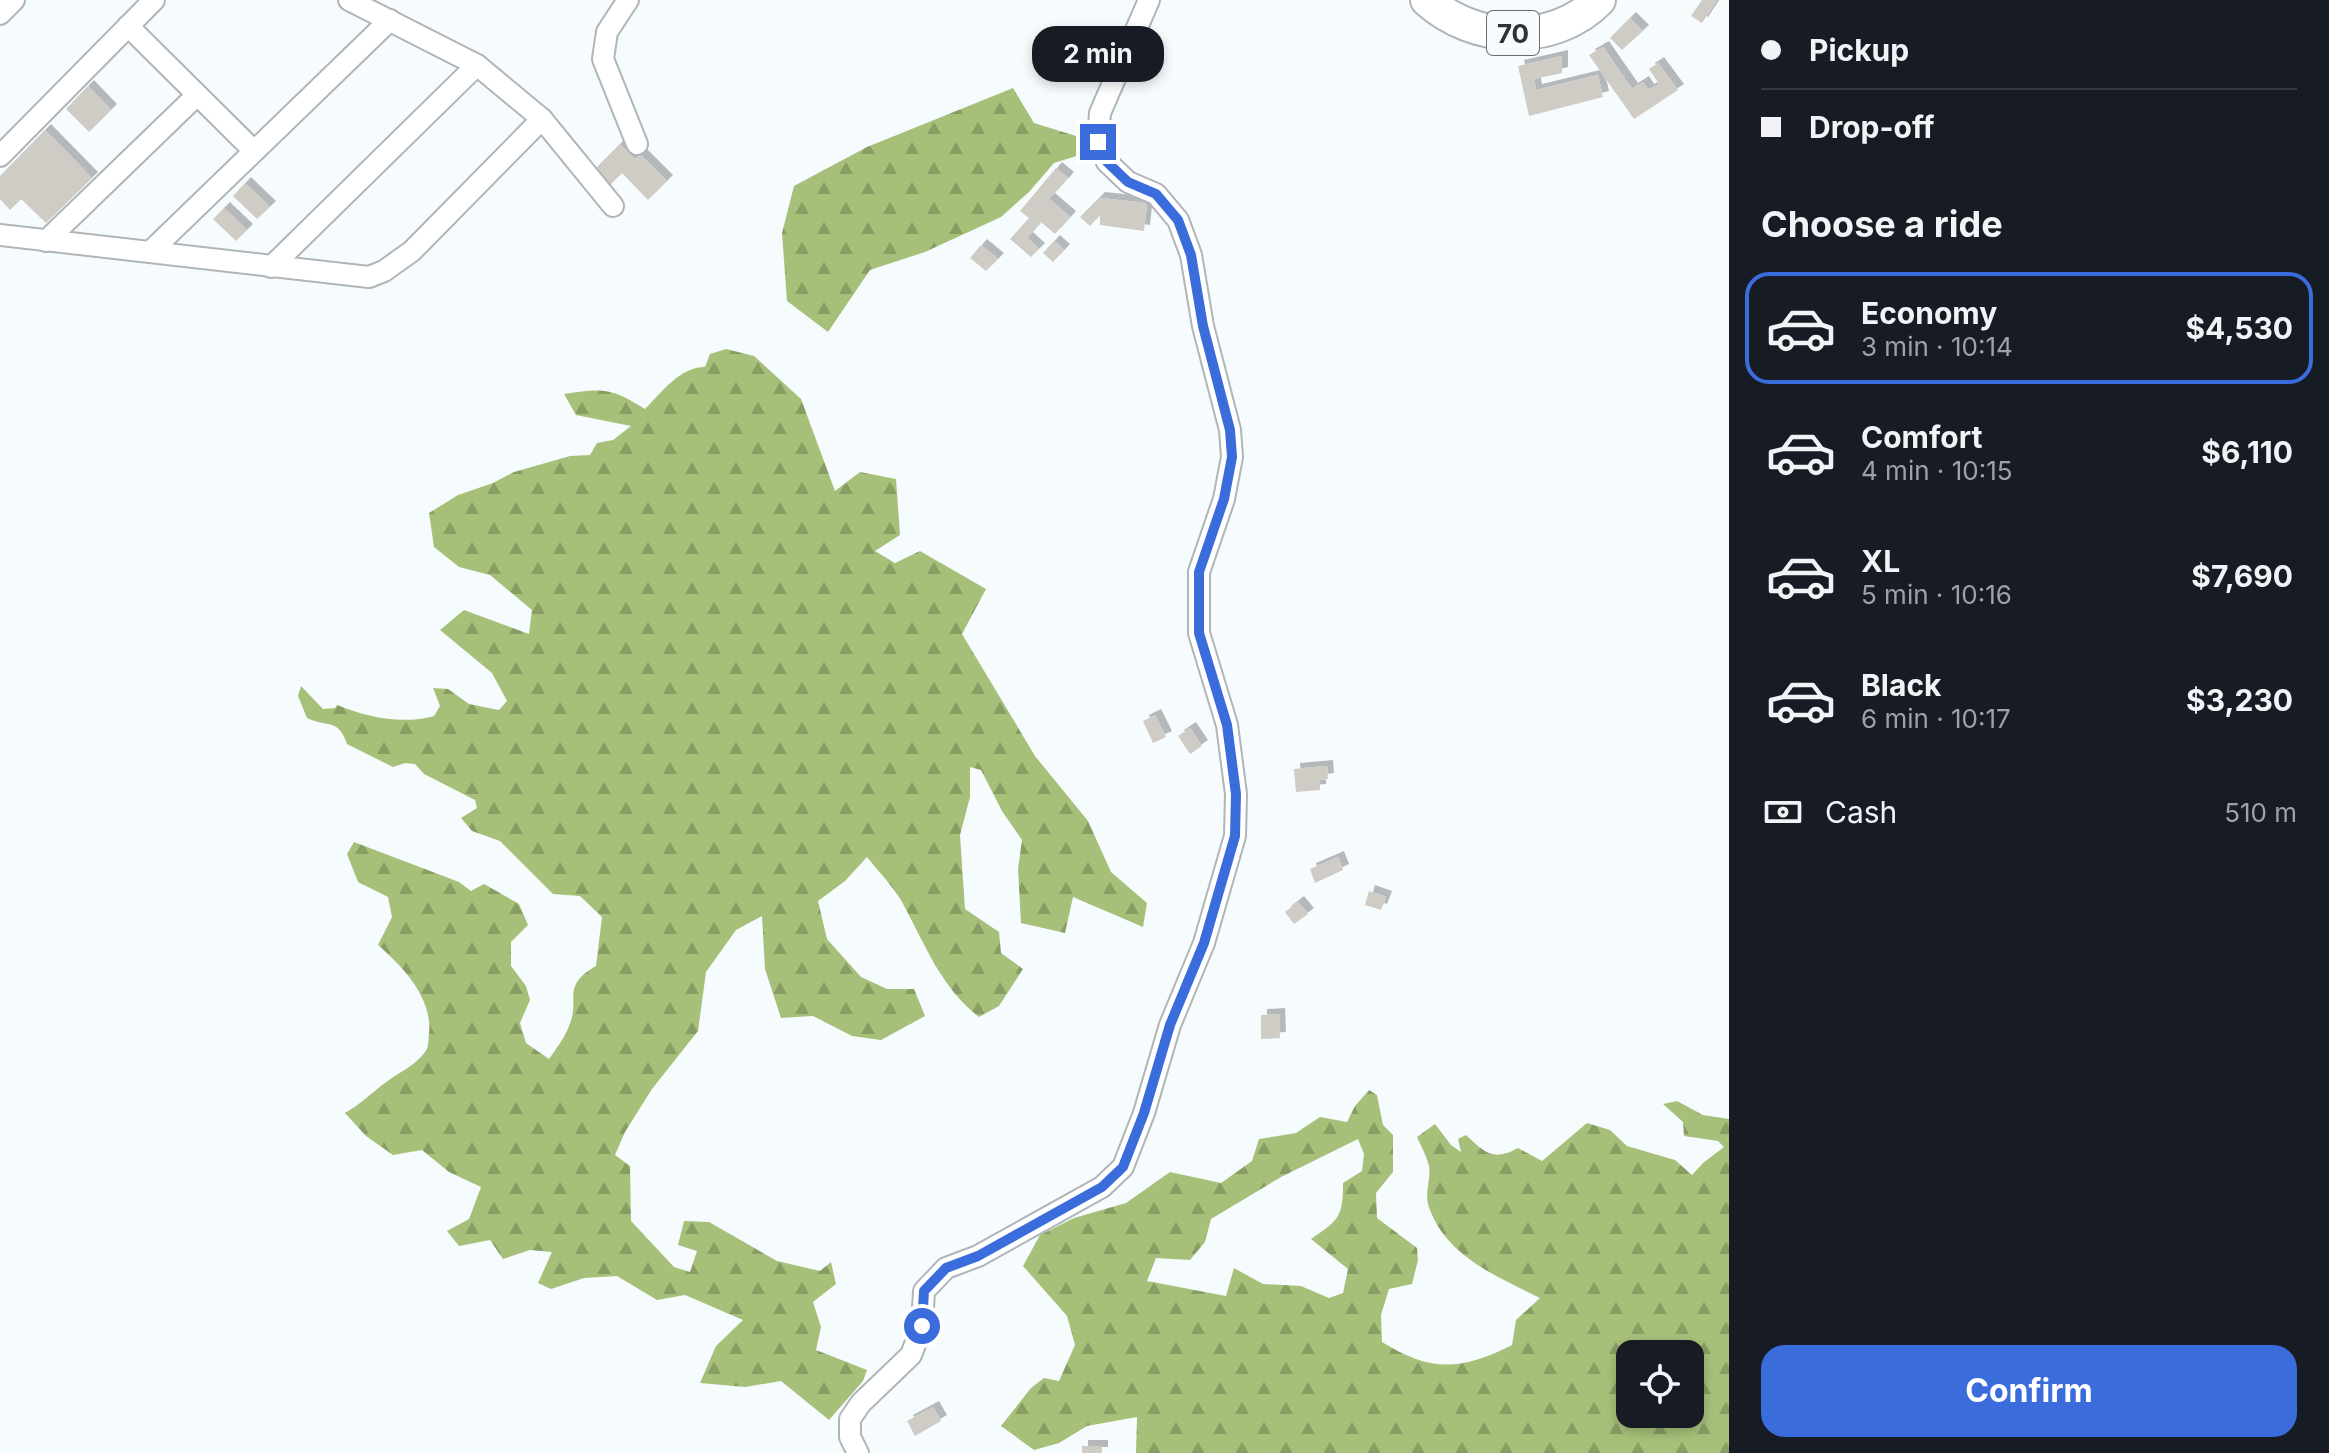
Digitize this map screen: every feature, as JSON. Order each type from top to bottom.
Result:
[{"type":"main road","name":"70","points":[[1427,0],[1461,23],[1489,32],[1515,34],[1544,31],[1574,19],[1599,0]]},
{"type":"street","points":[[0,14],[14,0]]},
{"type":"street","points":[[0,156],[154,0]]},
{"type":"street","points":[[349,0],[477,65],[542,119],[613,206]]},
{"type":"street","points":[[628,0],[607,32],[603,59],[637,144]]},
{"type":"street","points":[[858,1453],[850,1437],[850,1419],[861,1403],[911,1355],[922,1326],[924,1291],[946,1268],[978,1256],[1102,1187],[1123,1167],[1144,1113],[1170,1025],[1204,943],[1235,836],[1236,794],[1227,725],[1199,633],[1199,572],[1224,499],[1232,457],[1230,430],[1203,326],[1191,255],[1178,220],[1156,194],[1128,182],[1107,162],[1098,142],[1100,113],[1149,0]]},
{"type":"street","points":[[150,252],[390,20]]},
{"type":"street","points":[[128,26],[254,151]]},
{"type":"street","points":[[271,267],[477,65]]},
{"type":"street","points":[[46,241],[197,95]]},
{"type":"street","points":[[0,235],[369,277],[384,271],[412,251],[542,119]]},
{"type":"green space","points":[[1013,88],[1034,123],[1076,136],[1080,155],[1054,163],[1029,192],[1001,217],[925,252],[870,270],[828,332],[787,301],[782,233],[794,186],[867,147]]},
{"type":"green space","points":[[726,349],[754,356],[801,399],[835,491],[860,472],[896,479],[900,535],[875,551],[895,563],[920,551],[986,589],[962,634],[1035,756],[1088,821],[1111,872],[1147,903],[1143,927],[1073,897],[1065,933],[1021,923],[1018,869],[1022,840],[1002,811],[981,770],[970,767],[970,797],[960,835],[965,909],[999,932],[1001,953],[1023,969],[999,1006],[979,1017],[954,992],[934,964],[898,896],[867,857],[845,881],[818,901],[827,939],[861,977],[887,989],[914,989],[925,1016],[881,1040],[852,1036],[813,1016],[781,1018],[765,969],[762,916],[736,930],[706,972],[698,1031],[652,1089],[625,1132],[615,1155],[630,1166],[631,1221],[674,1267],[690,1272],[697,1251],[678,1245],[684,1221],[709,1222],[777,1261],[820,1271],[831,1262],[836,1284],[813,1302],[821,1327],[816,1350],[867,1370],[863,1381],[829,1420],[781,1381],[745,1387],[700,1383],[716,1346],[743,1320],[685,1295],[657,1300],[617,1276],[584,1278],[551,1289],[538,1283],[552,1252],[530,1250],[503,1259],[490,1240],[459,1246],[447,1231],[469,1219],[481,1187],[449,1172],[422,1150],[393,1155],[366,1136],[345,1113],[416,1061],[428,1046],[429,1034],[429,1021],[421,996],[406,973],[378,945],[392,917],[388,897],[358,882],[347,854],[354,842],[459,882],[471,891],[484,884],[519,904],[528,925],[511,942],[511,966],[526,986],[530,1000],[520,1023],[526,1043],[549,1059],[569,1026],[578,980],[596,966],[602,917],[580,896],[553,894],[500,841],[472,831],[461,818],[477,808],[475,800],[424,774],[415,764],[393,767],[347,744],[336,727],[307,718],[298,696],[301,686],[323,709],[337,705],[372,716],[410,720],[434,716],[440,706],[433,688],[448,689],[469,704],[499,710],[507,701],[492,673],[440,630],[464,610],[529,634],[532,610],[490,575],[459,567],[434,547],[429,513],[458,495],[514,472],[570,456],[590,455],[597,443],[613,440],[631,426],[576,415],[564,394],[607,391],[645,409],[680,376],[705,367],[710,354]]},
{"type":"green space","points":[[1369,1090],[1377,1095],[1383,1125],[1393,1135],[1393,1172],[1376,1193],[1377,1218],[1417,1248],[1418,1260],[1412,1284],[1389,1289],[1381,1315],[1382,1342],[1415,1359],[1446,1364],[1477,1360],[1512,1345],[1516,1320],[1540,1298],[1474,1262],[1446,1237],[1435,1222],[1428,1204],[1429,1166],[1417,1137],[1435,1124],[1451,1145],[1461,1152],[1458,1139],[1466,1135],[1489,1153],[1502,1154],[1518,1148],[1542,1161],[1587,1123],[1610,1130],[1627,1146],[1675,1160],[1692,1175],[1724,1147],[1718,1141],[1684,1136],[1683,1122],[1663,1104],[1677,1101],[1703,1115],[1729,1119],[1729,1453],[1136,1453],[1137,1417],[1087,1426],[1059,1443],[1034,1450],[1001,1426],[1031,1388],[1044,1378],[1059,1381],[1075,1345],[1067,1316],[1023,1266],[1040,1235],[1074,1218],[1126,1203],[1170,1172],[1221,1183],[1252,1161],[1259,1139],[1296,1133],[1320,1117],[1347,1122],[1355,1106]],"holes":[[[1358,1139],[1364,1154],[1362,1171],[1343,1183],[1338,1217],[1311,1239],[1348,1269],[1343,1293],[1329,1298],[1301,1286],[1263,1284],[1234,1268],[1226,1296],[1147,1281],[1156,1258],[1190,1260],[1205,1242],[1211,1219],[1281,1177]]]},
{"type":"building","points":[[1702,0],[1717,0],[1702,23],[1691,16]]},
{"type":"building","points":[[1630,18],[1643,31],[1622,50],[1610,38]]},
{"type":"building","points":[[1603,47],[1632,89],[1643,82],[1648,90],[1659,84],[1649,69],[1658,63],[1678,90],[1634,119],[1589,55]]},
{"type":"building","points":[[1562,56],[1562,73],[1534,79],[1536,90],[1598,75],[1603,97],[1529,116],[1518,66]]},
{"type":"building","points":[[88,86],[111,110],[89,132],[66,109]]},
{"type":"building","points":[[45,130],[92,178],[46,223],[21,199],[10,210],[0,199],[0,176]]},
{"type":"building","points":[[620,144],[635,159],[641,155],[667,181],[648,200],[622,173],[610,185],[594,170]]},
{"type":"building","points":[[1056,168],[1068,178],[1049,199],[1070,217],[1055,234],[1041,222],[1027,238],[1039,249],[1031,257],[1010,239],[1029,218],[1020,211]]},
{"type":"building","points":[[245,183],[270,207],[257,219],[233,196]]},
{"type":"building","points":[[1099,198],[1147,203],[1144,231],[1100,225],[1100,215],[1090,226],[1080,217]]},
{"type":"building","points":[[224,208],[247,230],[236,241],[213,219]]},
{"type":"building","points":[[1054,241],[1064,250],[1053,262],[1043,253]]},
{"type":"building","points":[[981,245],[998,259],[986,271],[970,258]]},
{"type":"building","points":[[1155,715],[1166,737],[1153,743],[1143,721]]},
{"type":"building","points":[[1190,728],[1202,746],[1190,754],[1178,736]]},
{"type":"building","points":[[1327,766],[1328,779],[1320,780],[1320,790],[1296,792],[1294,769]]},
{"type":"building","points":[[1338,857],[1343,870],[1315,883],[1310,869]]},
{"type":"building","points":[[1369,891],[1386,897],[1381,910],[1365,905]]},
{"type":"building","points":[[1298,902],[1308,914],[1294,924],[1285,912]]},
{"type":"building","points":[[1279,1014],[1280,1038],[1261,1039],[1261,1015]]},
{"type":"building","points":[[933,1407],[941,1421],[915,1436],[907,1421]]},
{"type":"building","points":[[1082,1446],[1102,1446],[1102,1453],[1082,1453]]},
{"type":"route","points":[[922,1326],[924,1291],[946,1268],[978,1256],[1102,1187],[1123,1167],[1144,1113],[1170,1025],[1204,943],[1235,836],[1236,794],[1227,725],[1199,633],[1199,572],[1224,499],[1232,457],[1230,430],[1203,326],[1191,255],[1178,220],[1156,194],[1128,182],[1107,162],[1098,142]]}]
